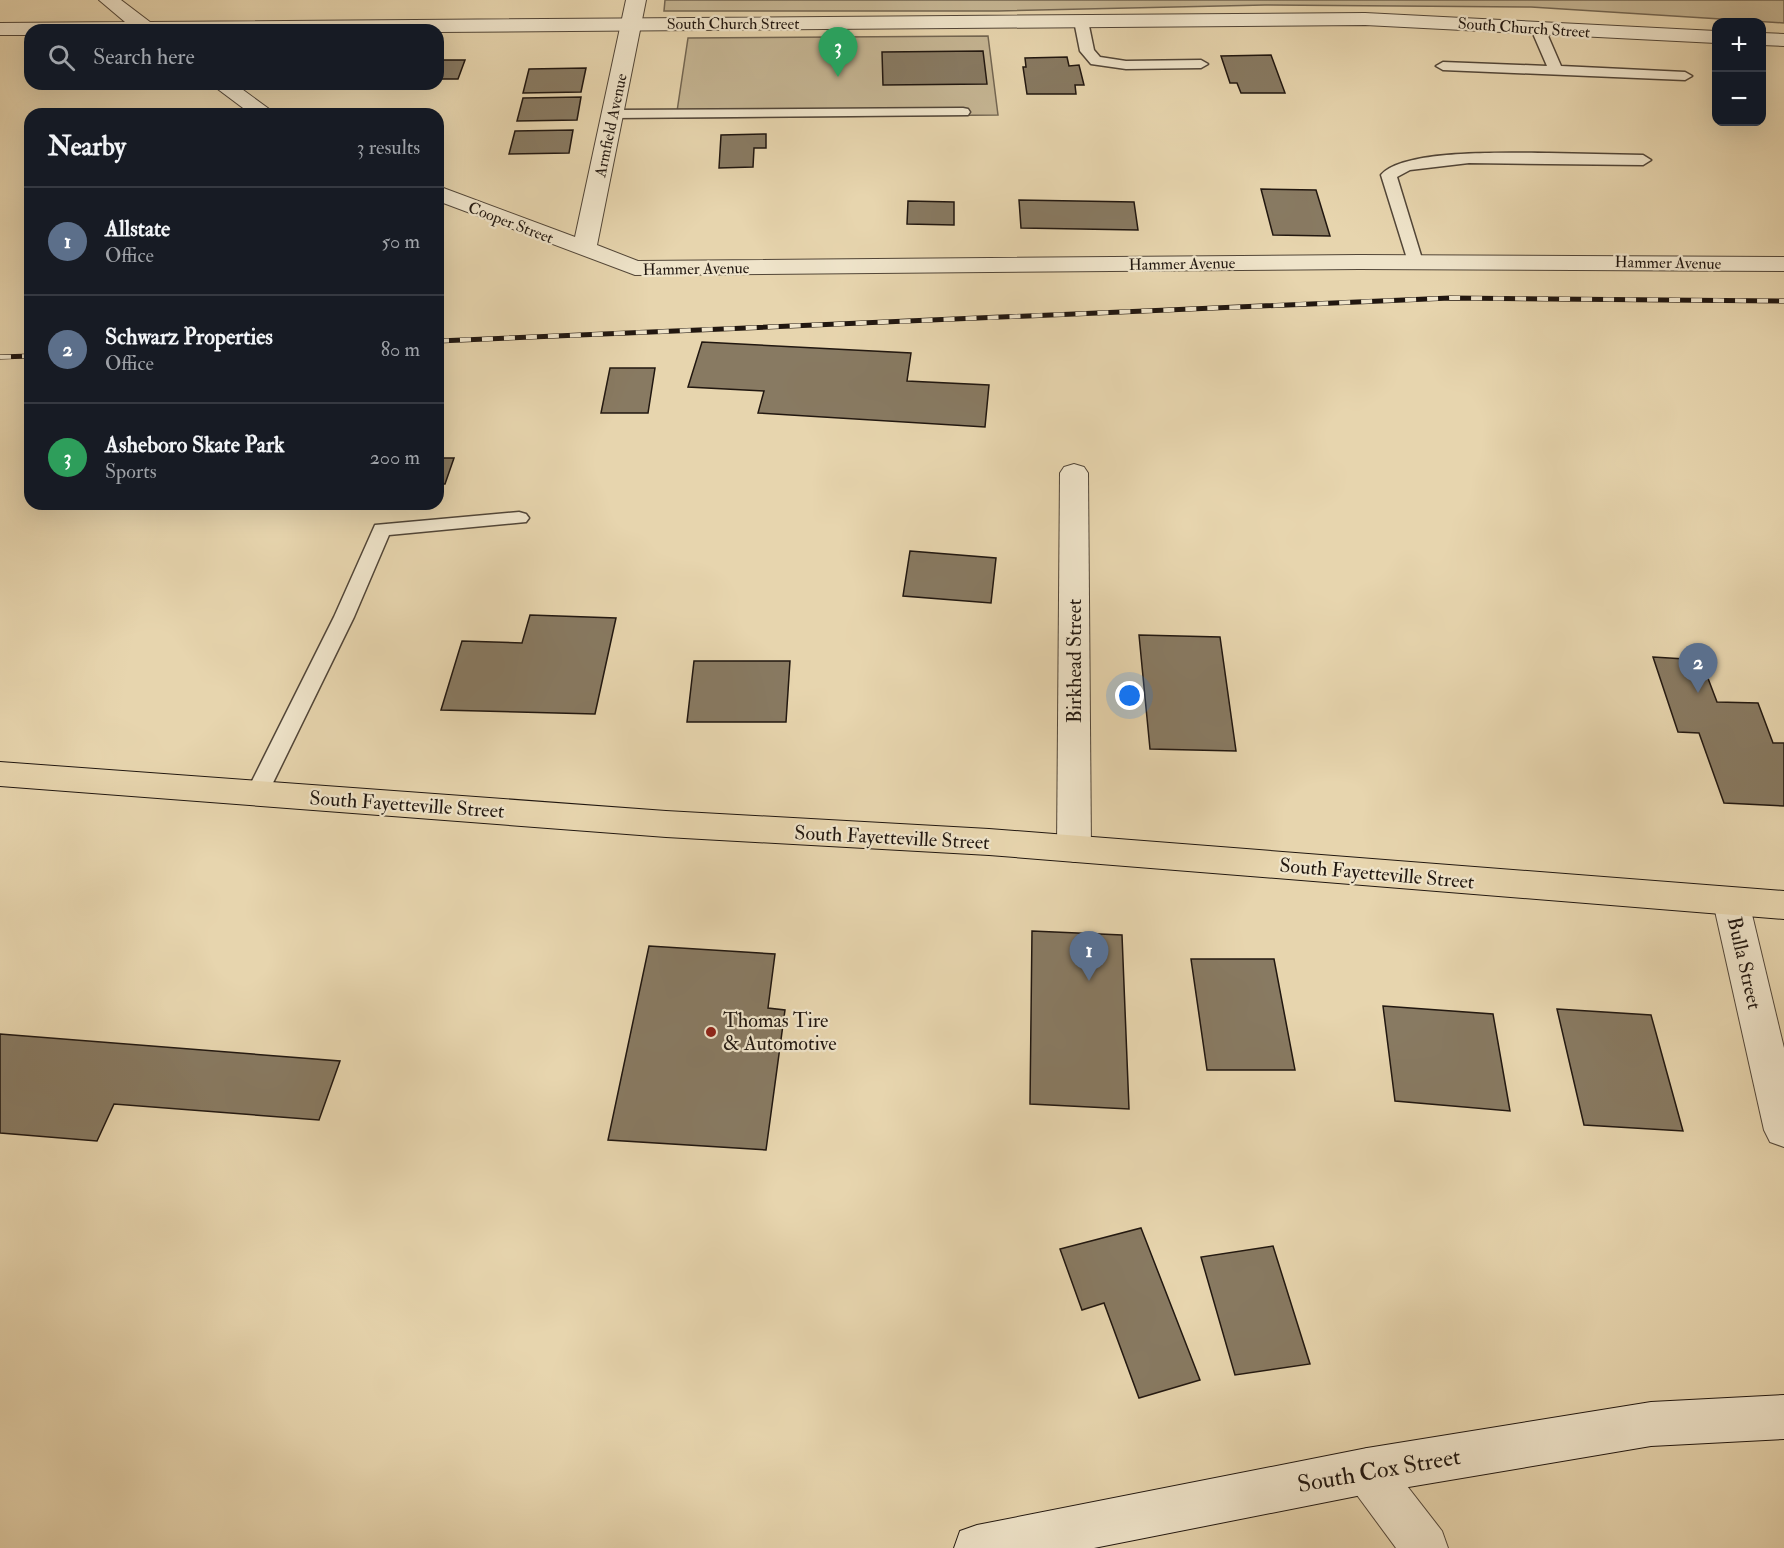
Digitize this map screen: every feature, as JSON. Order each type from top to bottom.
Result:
[{"type":"main road","name":"South Fayetteville Street","points":[[0,774],[655,823],[1074,849],[1784,906]]},
{"type":"street","points":[[109,0],[140,24]]},
{"type":"street","name":"Armfield Avenue","points":[[584,249],[636,0]]},
{"type":"street","name":"South Church Street","points":[[444,26],[1365,19],[1712,37]]},
{"type":"street","name":"South Church Street","points":[[0,29],[24,29]]},
{"type":"street","points":[[1766,39],[1784,40]]},
{"type":"street","points":[[230,90],[256,108]]},
{"type":"street","name":"Cooper Street","points":[[444,195],[584,249]]},
{"type":"street","name":"Hammer Avenue","points":[[584,249],[635,268],[1415,262],[1784,264]]},
{"type":"street","name":"Birkhead Street","points":[[1074,473],[1074,849]]},
{"type":"street","name":"Bulla Street","points":[[1731,902],[1784,1130]]},
{"type":"street","name":"South Cox Street","points":[[977,1548],[1367,1471],[1651,1424],[1784,1417]]},
{"type":"street","points":[[1367,1471],[1425,1548]]},
{"type":"lane","points":[[1081,21],[1087,51],[1096,61],[1126,65],[1201,64]]},
{"type":"lane","points":[[1538,29],[1556,70]]},
{"type":"lane","points":[[1443,66],[1685,76]]},
{"type":"lane","points":[[613,114],[963,112]]},
{"type":"lane","points":[[1415,262],[1389,175],[1395,169],[1430,160],[1462,158],[1643,160]]},
{"type":"lane","points":[[257,793],[344,617],[382,529],[519,518]]},
{"type":"shaded area","points":[[665,0],[1784,0],[1784,23],[1766,22],[1766,18],[1712,18],[1531,7],[1265,5],[998,11],[664,11]]},
{"type":"shaded area","points":[[988,36],[998,115],[676,118],[688,38]]},
{"type":"building","points":[[983,51],[987,84],[883,85],[882,52]]},
{"type":"building","points":[[1271,55],[1285,93],[1241,93],[1237,83],[1230,83],[1221,56]]},
{"type":"building","points":[[1067,57],[1069,66],[1079,65],[1084,85],[1075,85],[1076,94],[1027,94],[1023,67],[1026,67],[1025,58]]},
{"type":"building","points":[[444,60],[465,60],[458,79],[444,79]]},
{"type":"building","points":[[586,68],[581,92],[523,93],[529,69]]},
{"type":"building","points":[[581,97],[577,120],[517,121],[523,98]]},
{"type":"building","points":[[573,130],[569,153],[509,154],[515,131]]},
{"type":"building","points":[[766,134],[766,148],[754,148],[753,167],[719,168],[721,135]]},
{"type":"building","points":[[1261,189],[1316,190],[1330,236],[1273,235]]},
{"type":"building","points":[[1019,200],[1134,202],[1138,230],[1021,228]]},
{"type":"building","points":[[908,201],[954,202],[954,225],[907,224]]},
{"type":"building","points":[[702,342],[911,353],[907,381],[989,385],[985,427],[758,413],[764,391],[688,387]]},
{"type":"building","points":[[610,368],[655,368],[648,413],[601,413]]},
{"type":"building","points":[[444,458],[454,458],[445,484]]},
{"type":"building","points":[[910,551],[996,558],[991,603],[903,596]]},
{"type":"building","points":[[530,615],[616,618],[595,714],[441,710],[462,641],[522,643]]},
{"type":"building","points":[[1139,635],[1220,637],[1236,751],[1150,749]]},
{"type":"building","points":[[1653,657],[1701,660],[1717,702],[1758,703],[1773,743],[1784,743],[1784,806],[1724,803],[1699,733],[1678,732]]},
{"type":"building","points":[[694,661],[790,661],[786,722],[687,722]]},
{"type":"building","points":[[1032,931],[1122,935],[1129,1109],[1030,1104]]},
{"type":"building","points":[[649,946],[775,954],[768,1008],[785,1010],[766,1150],[608,1140]]},
{"type":"building","points":[[1191,959],[1274,959],[1295,1070],[1207,1070]]},
{"type":"building","points":[[1383,1006],[1493,1014],[1510,1111],[1395,1101]]},
{"type":"building","points":[[1557,1009],[1651,1015],[1683,1131],[1584,1125]]},
{"type":"building","points":[[0,1034],[340,1061],[319,1120],[114,1104],[97,1141],[0,1133]]},
{"type":"building","points":[[1141,1228],[1200,1380],[1139,1398],[1104,1303],[1082,1310],[1060,1249]]},
{"type":"building","points":[[1273,1246],[1310,1364],[1235,1375],[1201,1257]]},
{"type":"railway","points":[[444,341],[1450,298],[1784,301]]},
{"type":"railway","points":[[0,357],[24,356]]},
{"type":"place","name":"Asheboro Skate Park","points":[[838,77]]},
{"type":"place","name":"Schwarz Properties","points":[[1698,693]]},
{"type":"place","name":"Allstate","points":[[1089,981]]},
{"type":"place","name":"Thomas Tire & Automotive","points":[[711,1032]]}]
